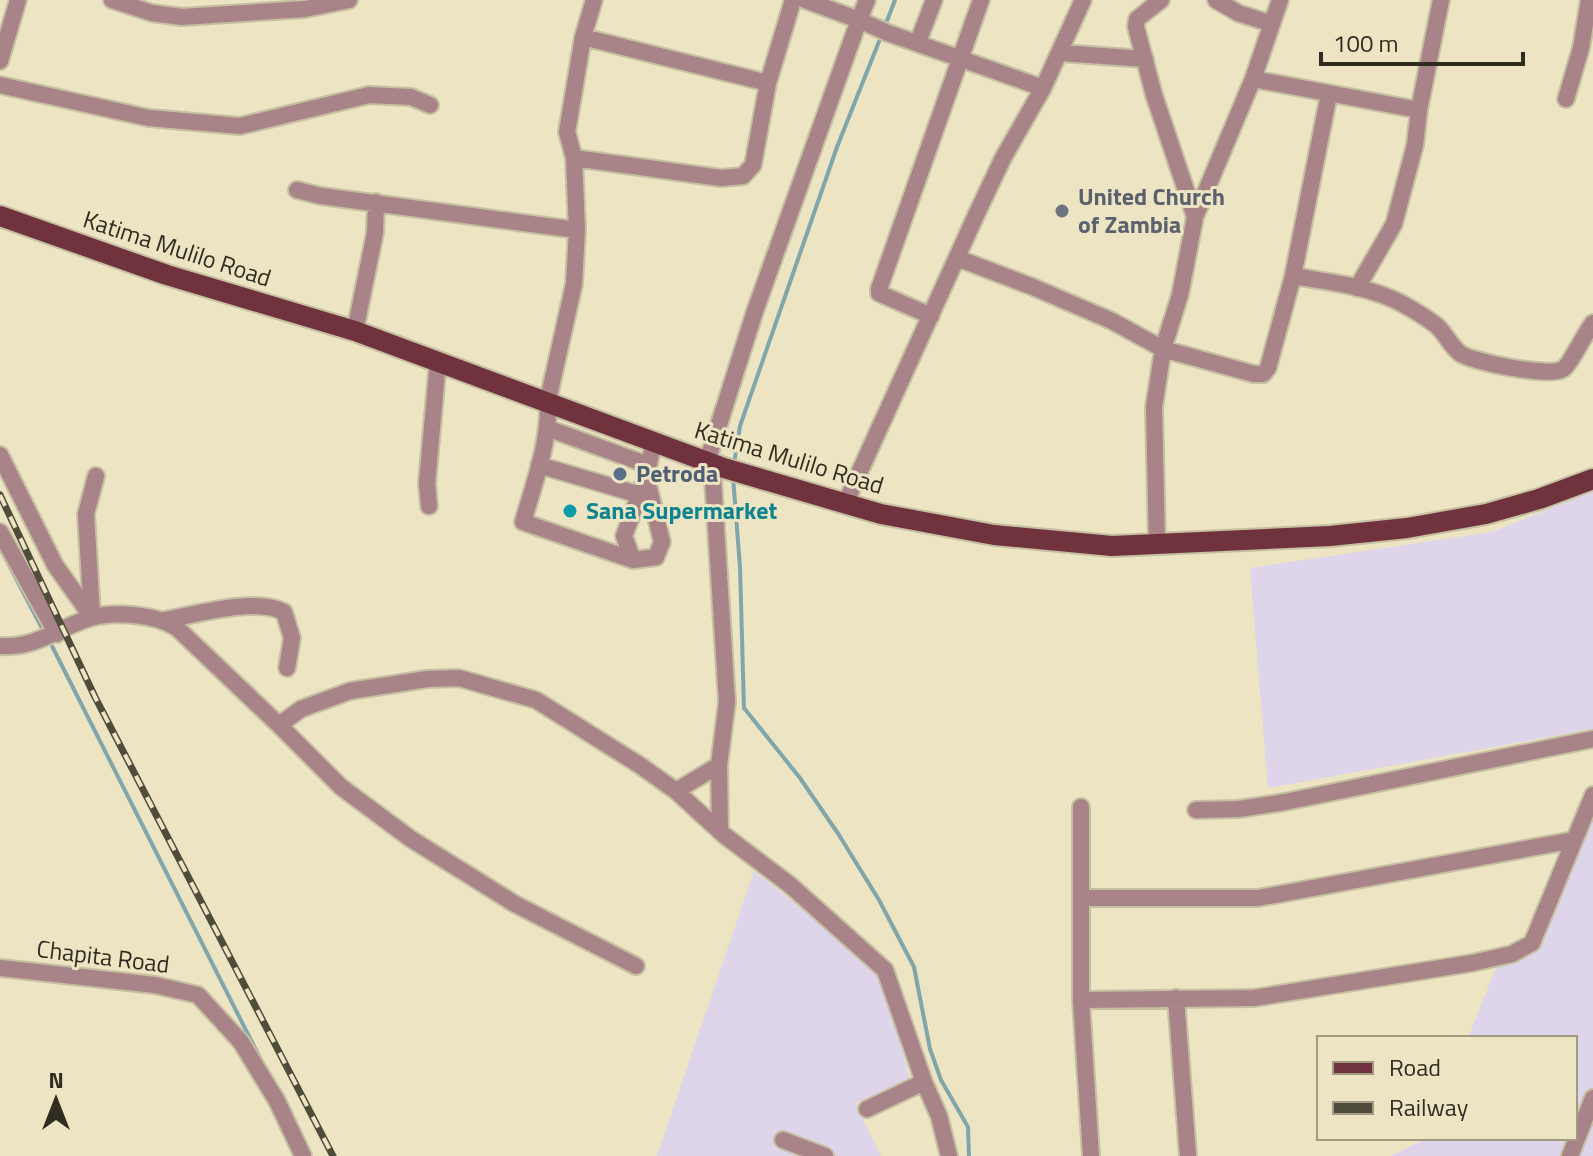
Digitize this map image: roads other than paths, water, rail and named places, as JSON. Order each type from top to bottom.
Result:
[{"type":"main road","name":"Katima Mulilo Road","points":[[0,216],[152,270],[355,331],[721,466],[881,514],[994,535],[1112,546],[1330,536],[1407,528],[1486,514],[1593,479]]},
{"type":"street","points":[[0,61],[18,0]]},
{"type":"street","points":[[112,0],[152,13],[182,17],[305,9],[349,0]]},
{"type":"street","points":[[594,0],[583,37],[567,132],[574,158],[577,230],[574,284],[548,400],[547,428],[523,522],[633,560],[656,557],[662,542],[644,497]]},
{"type":"street","points":[[574,158],[721,178],[743,176],[753,165],[768,83],[793,0]]},
{"type":"street","points":[[805,0],[1043,88]]},
{"type":"street","points":[[720,831],[719,765],[727,702],[721,466],[755,311],[864,22],[867,0]]},
{"type":"street","points":[[918,42],[934,0]]},
{"type":"street","points":[[931,316],[879,293],[879,289],[981,0]]},
{"type":"street","points":[[845,504],[1003,158],[1061,53],[1083,0]]},
{"type":"street","points":[[1161,0],[1137,19],[1136,27],[1195,217]]},
{"type":"street","points":[[1216,0],[1238,13],[1272,24]]},
{"type":"street","points":[[1157,545],[1154,407],[1163,349],[1180,295],[1195,217],[1253,79],[1280,0]]},
{"type":"street","points":[[1357,288],[1394,224],[1415,145],[1441,0]]},
{"type":"street","points":[[1566,99],[1581,48],[1589,0]]},
{"type":"street","points":[[583,37],[768,83]]},
{"type":"street","points":[[1061,53],[1145,59]]},
{"type":"street","points":[[1253,79],[1419,110]]},
{"type":"street","points":[[0,85],[149,118],[240,126],[369,95],[411,97],[430,105]]},
{"type":"street","points":[[957,258],[1099,315],[1163,349],[1263,374],[1268,368],[1293,276],[1329,94]]},
{"type":"street","points":[[297,190],[321,196],[577,230]]},
{"type":"street","points":[[355,331],[375,233],[376,202]]},
{"type":"street","points":[[1293,276],[1357,288],[1399,302],[1438,327],[1462,354],[1524,369],[1559,372],[1566,368],[1580,340],[1593,323]]},
{"type":"street","points":[[429,506],[427,483],[438,361]]},
{"type":"street","points":[[547,428],[647,470]]},
{"type":"street","points":[[633,560],[624,536],[644,497],[654,442]]},
{"type":"street","points":[[0,455],[55,565],[92,617]]},
{"type":"street","points":[[539,465],[644,497]]},
{"type":"street","points":[[92,617],[86,514],[96,476]]},
{"type":"street","points":[[0,532],[57,634]]},
{"type":"street","points":[[165,620],[220,610],[271,606],[284,612],[292,638],[287,668]]},
{"type":"street","points":[[0,646],[40,642],[92,617],[147,615],[165,620],[177,628],[341,787],[411,839],[515,904],[636,966]]},
{"type":"street","points":[[279,725],[301,709],[350,691],[427,679],[459,678],[536,700],[676,791],[720,831],[790,885],[885,970],[939,1116],[949,1156]]},
{"type":"street","points":[[1196,810],[1239,809],[1285,802],[1593,739]]},
{"type":"street","points":[[676,791],[719,765]]},
{"type":"street","points":[[1081,1000],[1254,998],[1512,954],[1532,943],[1593,795]]},
{"type":"street","points":[[1081,807],[1081,1000],[1091,1156]]},
{"type":"street","points":[[1081,898],[1258,898],[1574,840]]},
{"type":"street","name":"Chapita Road","points":[[0,968],[155,985],[198,995],[241,1042],[277,1101],[303,1156]]},
{"type":"street","points":[[1176,998],[1188,1156]]},
{"type":"street","points":[[867,1109],[924,1082]]},
{"type":"street","points":[[1577,1138],[1593,1098]]},
{"type":"street","points":[[783,1140],[825,1156]]},
{"type":"waterway","points":[[885,26],[895,0]]},
{"type":"waterway","points":[[734,464],[740,426],[837,147],[882,34]]},
{"type":"waterway","points":[[733,477],[740,567],[744,708],[800,778],[839,835],[879,900],[914,967],[930,1049],[941,1080],[968,1127],[969,1156]]},
{"type":"waterway","points":[[0,548],[44,632]]},
{"type":"waterway","points":[[52,646],[262,1062]]},
{"type":"railway","points":[[0,495],[95,697],[333,1156]]},
{"type":"place","name":"United Church of Zambia","points":[[1062,211]]},
{"type":"place","name":"Petroda","points":[[620,474]]},
{"type":"place","name":"Sana Supermarket","points":[[570,511]]}]
